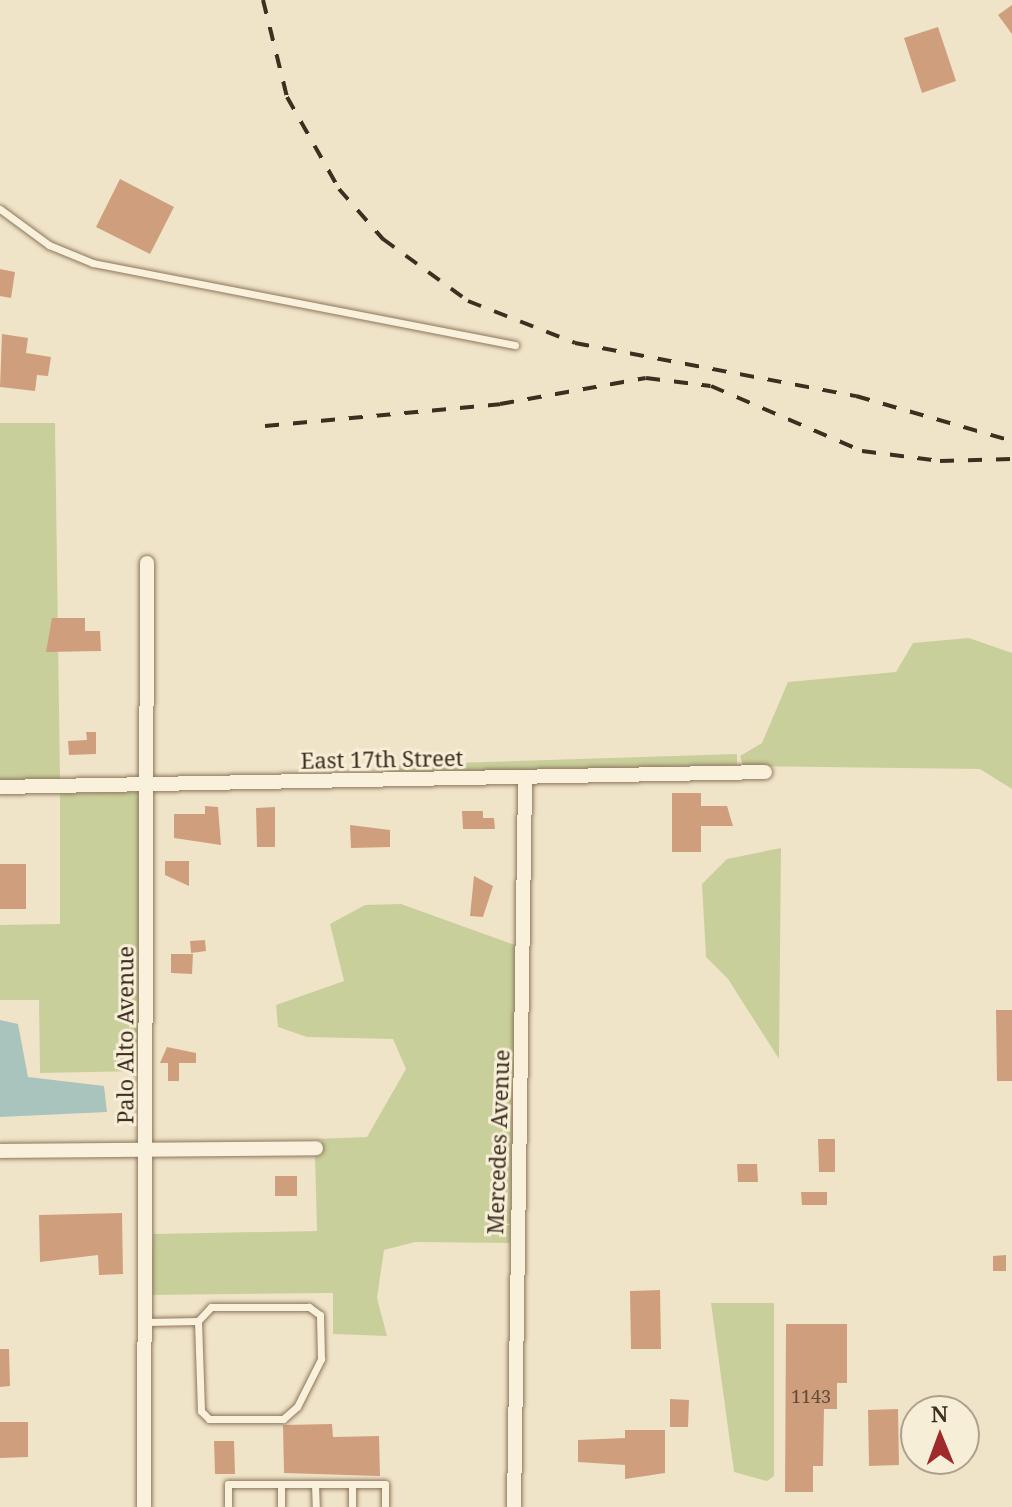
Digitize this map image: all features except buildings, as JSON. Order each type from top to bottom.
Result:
[{"type":"street","name":"Palo Alto Avenue","points":[[144,1507],[147,563]]},
{"type":"street","name":"East 17th Street","points":[[0,787],[765,772]]},
{"type":"street","name":"Mercedes Avenue","points":[[514,1507],[525,779]]},
{"type":"street","points":[[0,1151],[316,1148]]},
{"type":"lane","points":[[0,209],[49,245],[93,263],[515,345]]},
{"type":"lane","points":[[146,1322],[198,1321],[211,1307],[309,1307],[320,1315],[321,1359],[297,1407],[283,1419],[209,1419],[201,1411],[198,1321]]},
{"type":"lane","points":[[228,1507],[228,1484],[385,1484],[385,1507]]},
{"type":"lane","points":[[281,1484],[281,1507]]},
{"type":"lane","points":[[315,1484],[316,1507]]},
{"type":"lane","points":[[352,1484],[352,1507]]},
{"type":"green space","points":[[0,423],[55,423],[60,779],[0,780]]},
{"type":"green space","points":[[969,638],[1012,653],[1012,789],[980,769],[743,766],[740,756],[762,743],[788,682],[896,672],[913,643]]},
{"type":"green space","points":[[737,754],[737,765],[386,774],[389,765]]},
{"type":"green space","points":[[139,792],[141,1071],[40,1073],[39,1000],[0,1000],[0,925],[60,924],[60,793]]},
{"type":"green space","points":[[781,848],[779,1059],[728,979],[706,957],[702,884],[727,859]]},
{"type":"green space","points":[[401,904],[518,946],[510,1243],[415,1242],[384,1250],[377,1298],[387,1336],[333,1334],[333,1293],[150,1295],[153,1234],[317,1231],[315,1155],[322,1155],[322,1141],[315,1139],[367,1137],[406,1069],[393,1039],[307,1037],[278,1027],[276,1005],[344,981],[330,924],[365,905]]},
{"type":"green space","points":[[711,1303],[774,1303],[774,1476],[767,1481],[734,1472]]},
{"type":"water","points":[[0,1020],[18,1024],[28,1077],[104,1086],[107,1112],[0,1117]]},
{"type":"railway","points":[[263,0],[287,97],[339,189],[383,239],[468,301],[575,343],[856,396],[1012,441]]},
{"type":"railway","points":[[265,426],[500,404],[646,378],[711,386],[862,451],[940,461],[1012,459]]}]
